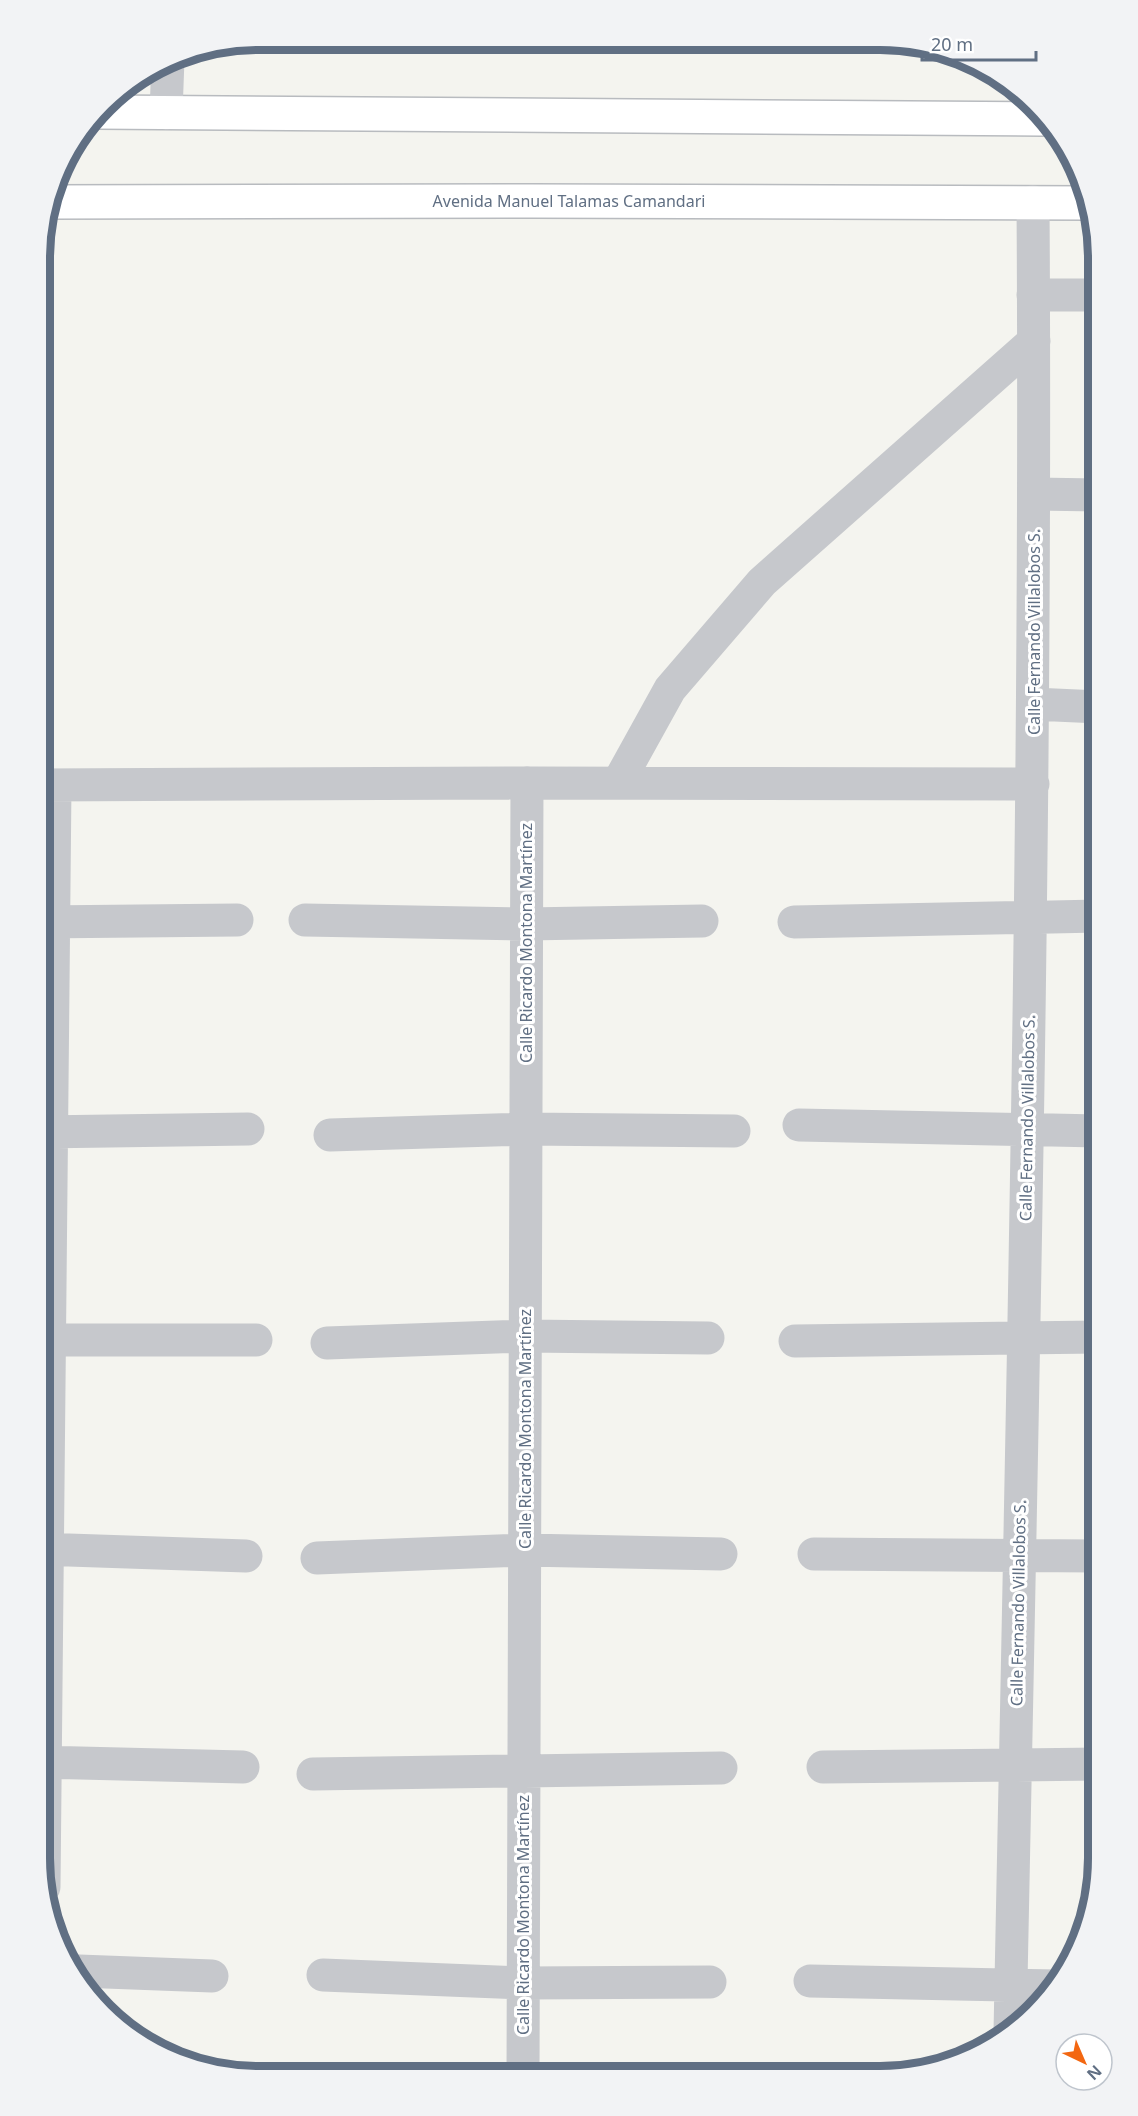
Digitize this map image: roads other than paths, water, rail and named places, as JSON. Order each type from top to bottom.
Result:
[{"type":"main road","points":[[109,112],[1037,120]]},
{"type":"main road","name":"Avenida Manuel Talamas Camandari","points":[[58,202],[1081,203]]},
{"type":"street","points":[[166,113],[168,70]]},
{"type":"street","name":"Calle Fernando Villalobos S.","points":[[1010,2021],[1033,784],[1033,202]]},
{"type":"street","points":[[1033,295],[1088,295]]},
{"type":"street","points":[[618,783],[670,689],[762,582],[1034,341]]},
{"type":"street","points":[[1034,494],[1088,495]]},
{"type":"street","points":[[1033,704],[1088,706]]},
{"type":"street","name":"Calle Ricardo Montona Martínez","points":[[523,2066],[527,783]]},
{"type":"street","points":[[50,785],[1033,784]]},
{"type":"street","points":[[794,922],[1088,916]]},
{"type":"street","points":[[50,922],[237,920]]},
{"type":"street","points":[[305,920],[526,924],[702,921]]},
{"type":"street","points":[[799,1125],[1088,1131]]},
{"type":"street","points":[[50,1132],[248,1129]]},
{"type":"street","points":[[330,1135],[526,1129],[734,1131]]},
{"type":"street","points":[[327,1343],[525,1336],[708,1338]]},
{"type":"street","points":[[795,1341],[1088,1337]]},
{"type":"street","points":[[50,1340],[256,1340]]},
{"type":"street","points":[[50,1549],[246,1556]]},
{"type":"street","points":[[317,1558],[525,1550],[721,1554]]},
{"type":"street","points":[[814,1554],[1088,1556]]},
{"type":"street","points":[[50,1762],[243,1767]]},
{"type":"street","points":[[823,1767],[1088,1764]]},
{"type":"street","points":[[313,1774],[721,1768]]},
{"type":"street","points":[[83,1971],[212,1976]]},
{"type":"street","points":[[323,1976],[523,1983],[710,1982]]},
{"type":"street","points":[[810,1981],[1045,1986]]}]
